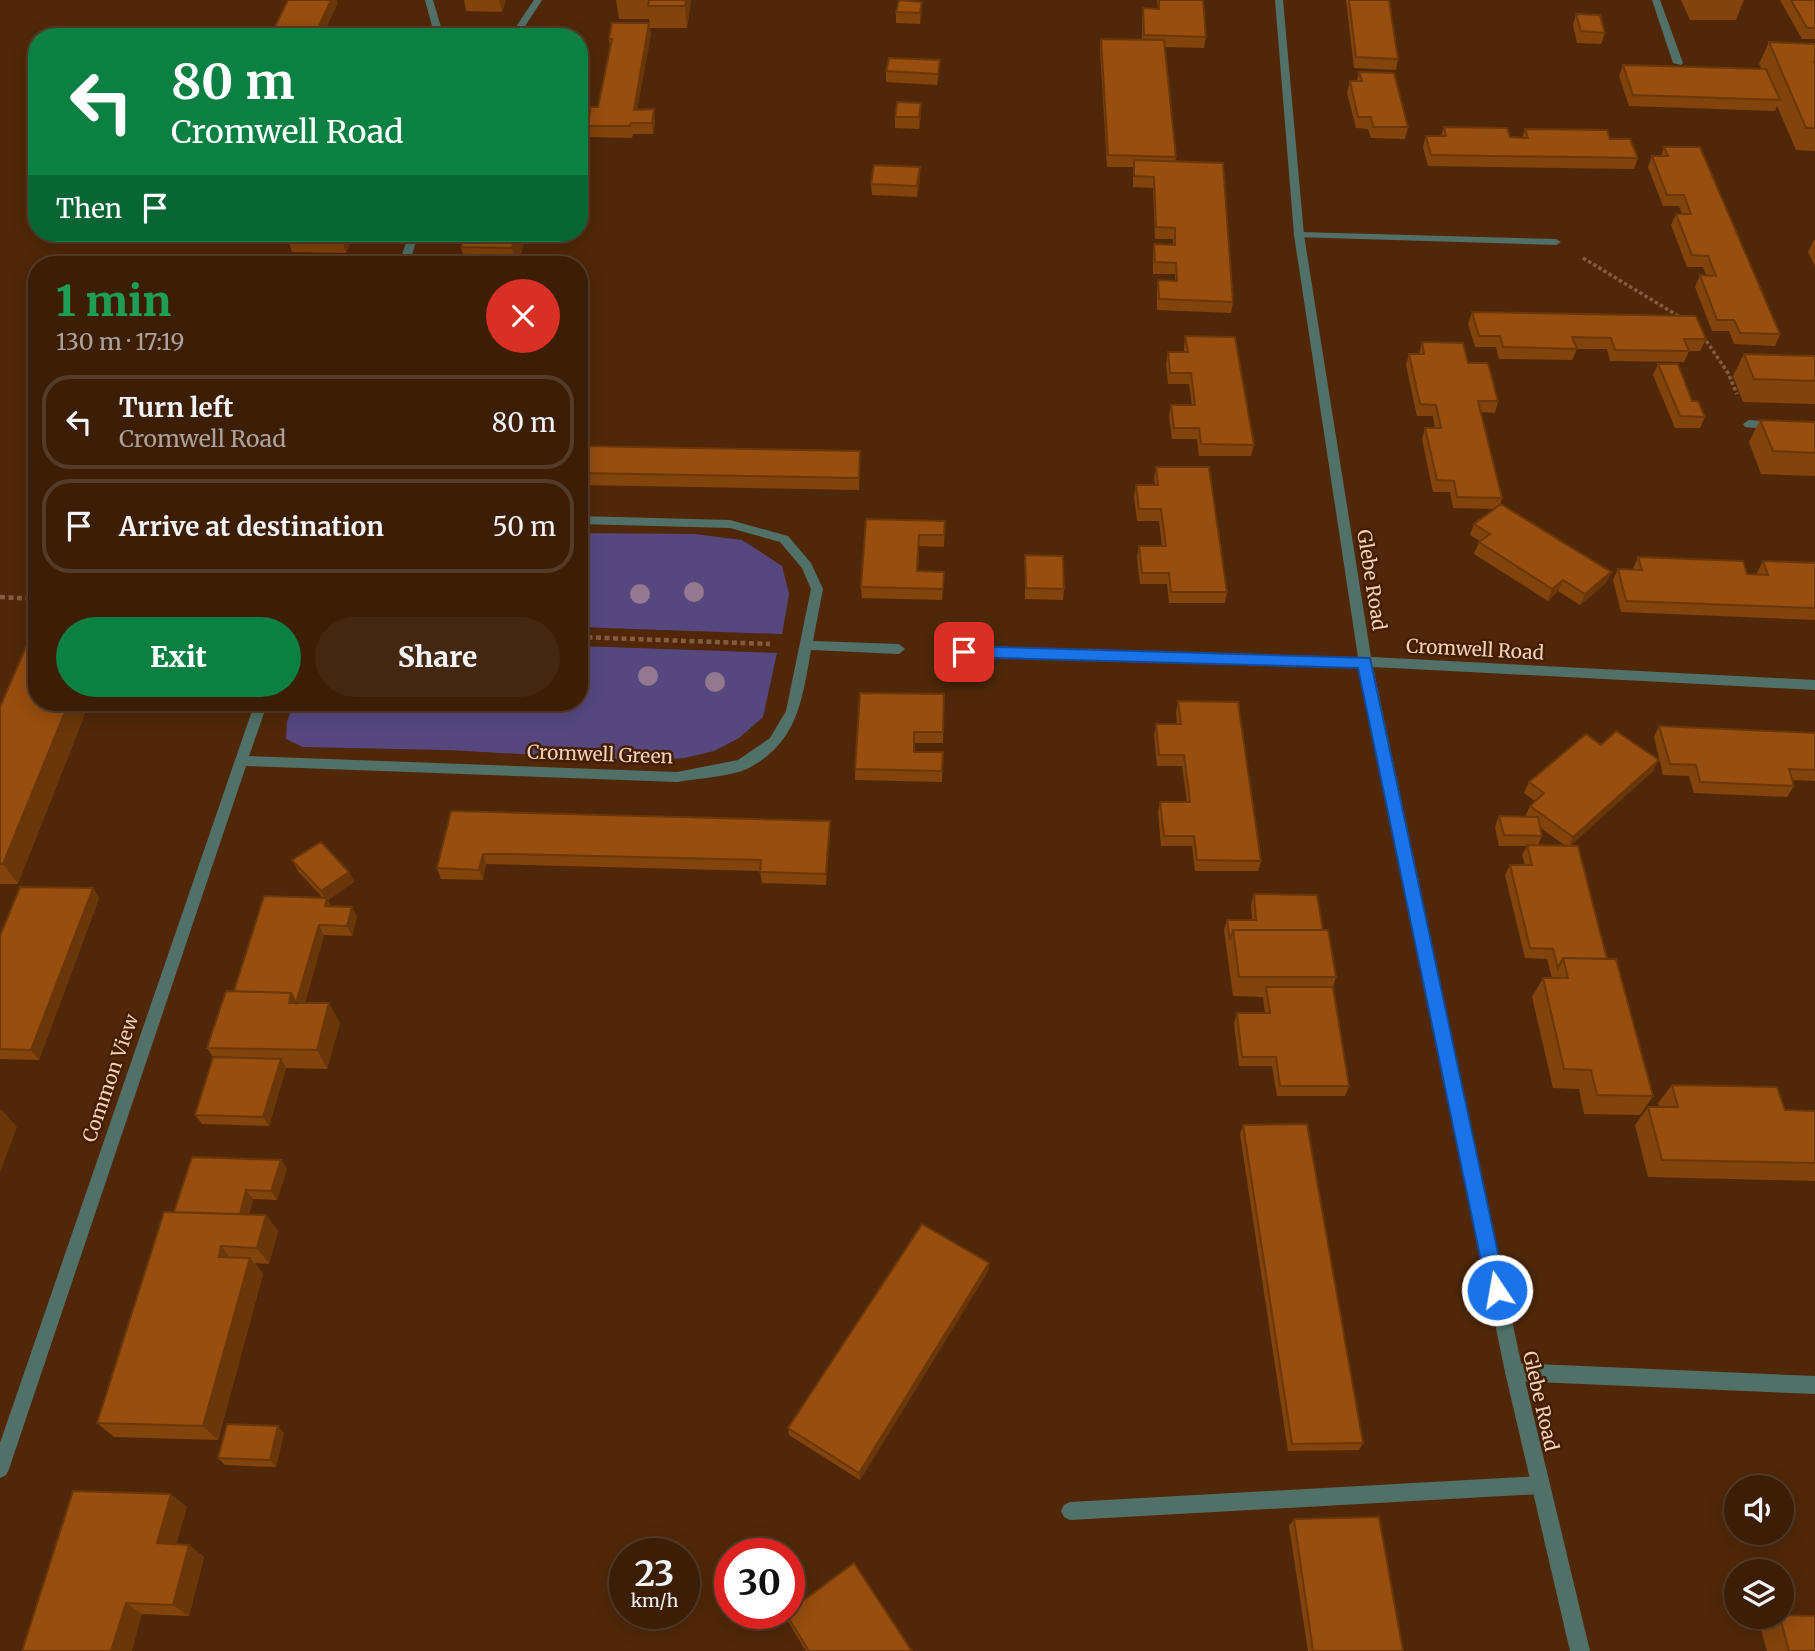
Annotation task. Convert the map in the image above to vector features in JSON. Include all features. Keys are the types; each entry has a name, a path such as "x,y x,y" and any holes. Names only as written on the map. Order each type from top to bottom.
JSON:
{"street":[{"path":"429,0 437,28"},
{"path":"519,28 538,0"},
{"name":"Glebe Road","path":"1279,0 1299,235 1365,662 1514,1372 1580,1651"},
{"path":"1656,0 1678,63"},
{"path":"1299,235 1556,243"},
{"path":"1749,424 1789,426"},
{"name":"Cromwell Green","path":"241,761 677,777 742,765 775,742 793,711 817,589 807,566 784,539 730,524 588,520"},
{"path":"806,645 899,649"},
{"name":"Cromwell Road","path":"964,652 1365,662 1815,685"},
{"name":"Common View","path":"0,1469 258,711"},
{"path":"1514,1372 1815,1385"},
{"path":"1070,1511 1541,1485"}],"path":[{"path":"1556,243 1683,319"},
{"path":"1694,326 1712,345 1728,373 1749,424"},
{"path":"0,597 28,599"},
{"path":"588,637 761,643"}],"shaded area":[{"path":"588,533 694,534 742,540 782,566 789,594 782,634 588,627"},
{"path":"588,646 777,653 763,717 739,738 714,751 684,758 645,761 448,750 303,747 286,739 291,711 588,711"}],"building":[{"path":"288,0 331,0 318,28 274,28"},
{"path":"649,0 686,0 685,6 648,6"},
{"path":"899,0 922,2 920,13 896,12"},
{"path":"1159,0 1203,0 1206,37 1144,35 1143,8 1159,9"},
{"path":"1349,0 1389,0 1398,59 1356,57"},
{"path":"1791,0 1815,0 1815,28 1807,28"},
{"path":"1576,14 1600,15 1605,33 1581,31"},
{"path":"612,23 649,23 634,110 654,109 652,123 588,126 591,107 598,107 612,39 609,39"},
{"path":"1101,39 1164,40 1176,157 1108,155"},
{"path":"1769,42 1815,44 1815,128 1806,128"},
{"path":"889,58 940,60 938,74 886,71"},
{"path":"1623,65 1766,69 1780,100 1633,95"},
{"path":"1359,72 1394,73 1408,127 1373,127 1371,117 1358,117 1350,81 1362,81"},
{"path":"897,102 921,103 919,117 895,117"},
{"path":"1444,127 1507,128 1510,137 1528,138 1525,129 1607,130 1610,139 1630,139 1638,158 1431,155 1426,136 1446,136"},
{"path":"1664,147 1700,147 1780,334 1740,333 1734,320 1717,320 1700,275 1716,276 1708,256 1692,255 1676,214 1691,214 1684,195 1667,195 1652,156 1668,156"},
{"path":"1134,160 1223,163 1233,302 1159,299 1158,280 1177,281 1176,263 1155,262 1154,244 1175,245 1175,228 1156,227 1154,177 1134,176"},
{"path":"874,165 920,167 917,186 871,184"},
{"path":"462,242 514,242 512,248 461,247"},
{"path":"1472,312 1696,316 1706,339 1684,339 1689,351 1615,350 1611,338 1572,337 1577,349 1503,347 1500,336 1479,336"},
{"path":"1185,336 1235,337 1254,445 1201,444 1199,428 1174,428 1171,405 1195,405 1191,373 1170,373 1168,352 1188,352"},
{"path":"1422,342 1463,343 1468,363 1488,363 1498,401 1478,401 1502,498 1457,497 1454,481 1437,480 1425,428 1441,428 1436,405 1420,404 1409,354 1424,354"},
{"path":"1744,354 1815,356 1815,381 1754,379"},
{"path":"1658,364 1678,364 1692,401 1698,401 1705,417 1680,416"},
{"path":"1760,420 1815,422 1815,453 1773,451"},
{"path":"588,446 860,451 859,478 588,473"},
{"path":"1156,467 1209,467 1227,592 1171,592 1169,573 1142,573 1139,546 1166,546 1161,509 1139,509 1136,485 1158,485"},
{"path":"1501,504 1611,572 1585,594 1563,580 1552,589 1479,542 1490,534 1474,524"},
{"path":"866,519 945,521 944,535 919,535 917,571 944,572 943,589 861,587"},
{"path":"1025,555 1063,556 1064,589 1026,588"},
{"path":"1638,557 1743,561 1747,574 1768,575 1763,561 1815,563 1815,608 1626,601 1618,569 1642,570"},
{"path":"28,642 28,711 65,711 3,864 0,864 0,707"},
{"path":"860,693 944,694 943,732 914,732 914,752 943,752 942,771 855,769"},
{"path":"1178,701 1238,702 1261,861 1197,860 1194,836 1164,836 1160,802 1190,802 1184,755 1159,755 1156,724 1181,724"},
{"path":"1659,726 1815,733 1815,770 1789,769 1794,786 1700,782 1696,765 1670,764"},
{"path":"1616,731 1659,760 1573,837 1530,806 1544,793 1529,782 1586,734 1601,745"},
{"path":"451,811 830,821 826,874 760,872 761,860 511,854 483,854 479,870 437,868"},
{"path":"1499,816 1538,817 1542,836 1504,835"},
{"path":"321,842 349,872 321,891 292,860"},
{"path":"1527,845 1578,846 1607,959 1563,958 1558,968 1553,949 1530,948 1510,865 1532,865"},
{"path":"20,887 93,888 31,1050 0,1049 0,936"},
{"path":"1254,894 1317,895 1323,930 1233,930 1230,940 1227,920 1256,920"},
{"path":"264,896 327,898 325,906 352,907 347,926 319,925 296,1003 291,993 234,991"},
{"path":"1233,930 1328,930 1336,977 1239,977"},
{"path":"1563,958 1616,959 1653,1096 1597,1095 1591,1070 1564,1069 1543,978 1568,978"},
{"path":"1266,987 1333,987 1349,1086 1280,1086 1276,1057 1242,1057 1237,1013 1270,1013"},
{"path":"226,991 291,993 289,1003 329,1003 317,1050 207,1048"},
{"path":"213,1057 281,1059 263,1117 195,1115"},
{"path":"1672,1085 1777,1087 1785,1110 1815,1111 1815,1163 1662,1160 1648,1107 1678,1107"},
{"path":"1307,1124 1363,1443 1292,1444 1243,1125"},
{"path":"192,1157 281,1160 271,1191 246,1190 240,1214 174,1212"},
{"path":"164,1212 266,1215 257,1248 221,1246 219,1257 250,1258 203,1426 97,1423"},
{"path":"922,1224 989,1263 859,1473 788,1428"},
{"path":"227,1424 278,1426 270,1460 218,1458"},
{"path":"73,1491 171,1494 157,1543 189,1545 173,1605 126,1603 111,1651 22,1651"},
{"path":"1379,1517 1403,1651 1313,1651 1294,1519"},
{"path":"854,1563 912,1651 809,1651 795,1629 805,1629 805,1599"},
{"path":"1794,1615 1815,1616 1815,1651 1789,1651 1783,1629 1794,1629"}],"route":[{"path":"964,652 1365,662 1497,1290"}]}
